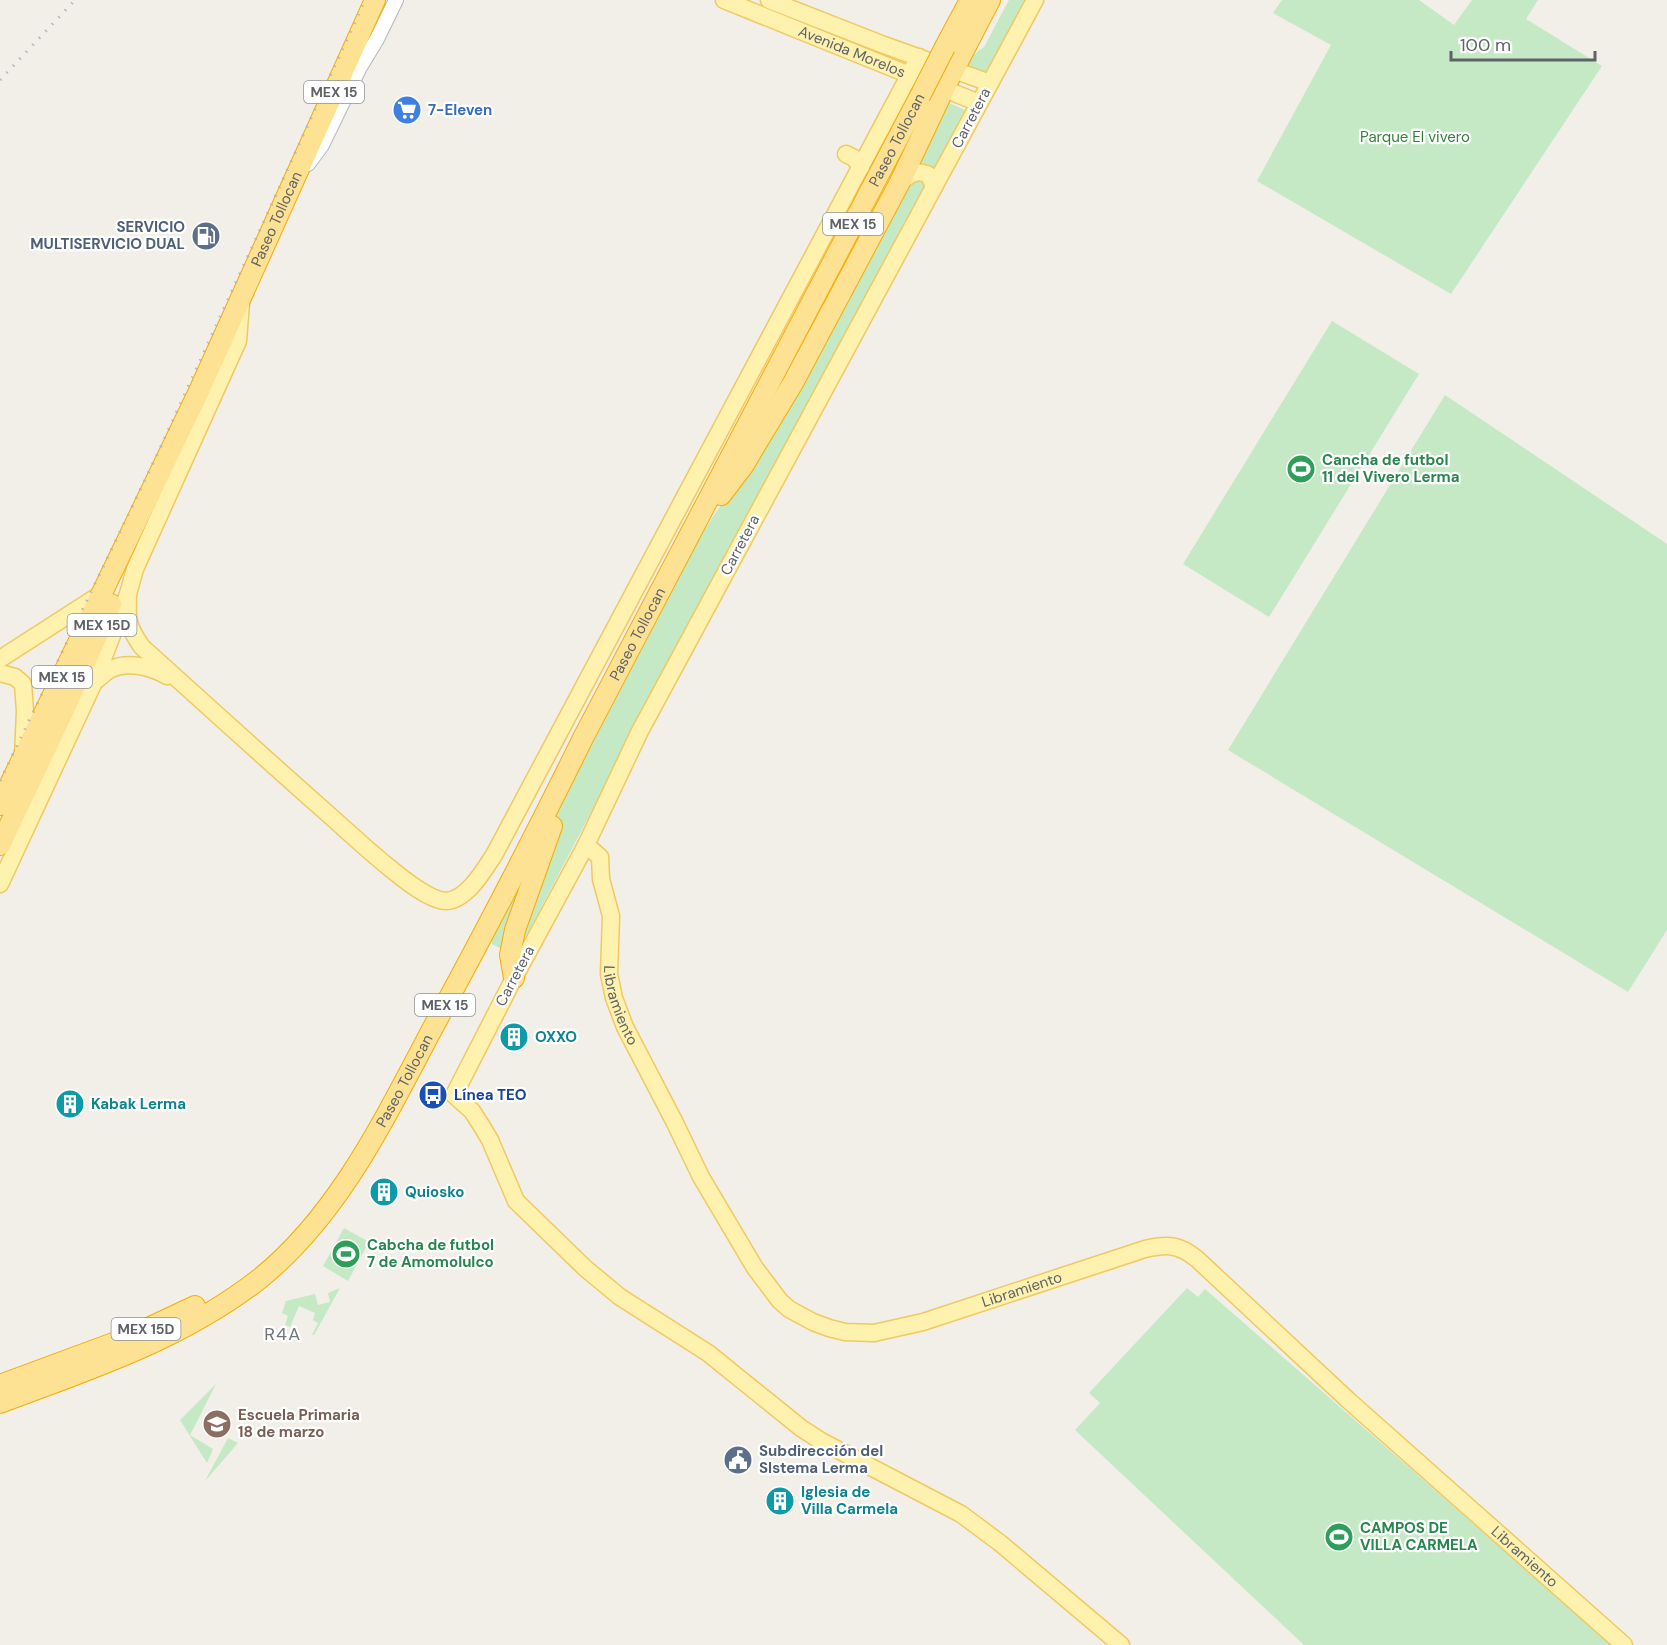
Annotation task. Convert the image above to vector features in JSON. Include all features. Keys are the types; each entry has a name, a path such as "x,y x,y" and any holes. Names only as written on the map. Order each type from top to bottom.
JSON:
{"highway":[{"name":"Paseo Tollocan","path":"177,437 375,0"},
{"name":"Paseo Tollocan","path":"284,1257 316,1222 353,1172 404,1081 522,860 583,738 970,0"},
{"path":"690,535 743,466 793,383 900,182 990,0"},
{"name":"MEX 15","path":"0,805 177,437"},
{"name":"MEX 15D","path":"0,845 63,712 163,488 177,437"},
{"path":"514,978 510,955 515,930 583,738"},
{"name":"MEX 15","path":"0,1403 155,1343 225,1303 258,1280 284,1257"},
{"name":"MEX 15D","path":"0,1385 92,1352 173,1318 250,1272 284,1257"}],"main road":[{"name":"Avenida Morelos","path":"724,0 979,104"},
{"name":"Avenida Morelos","path":"769,0 897,50 990,83"},
{"name":"Carretera","path":"1035,0 639,731 586,845 454,1095 472,1111 490,1140 516,1202 603,1284 708,1353 801,1428 821,1441 961,1514 1000,1543 1121,1645"},
{"path":"891,68 897,50"},
{"path":"128,594 131,631 142,647 182,684 392,870 439,900 455,899 464,893 479,878 494,855 920,57"},
{"path":"846,154 854,158 861,167"},
{"path":"900,182 914,172 921,172 929,175 934,187"},
{"path":"0,884 94,682 128,594 135,569 238,341 242,294"},
{"path":"0,659 101,594"},
{"path":"94,682 111,669 130,665 146,667 182,684"},
{"path":"0,673 15,677 23,684 25,711 22,759"},
{"name":"Libramiento","path":"586,845 600,857 601,879 611,916 609,974 614,998 625,1028 701,1177 749,1259 780,1301 789,1309 829,1328 844,1332 874,1333 923,1322 1145,1248 1161,1245 1186,1250 1397,1445 1624,1645"}],"street":[{"path":"293,183 322,145 396,0"}],"green space":[{"path":"1009,0 1036,0 989,85 954,70 984,47"},
{"name":"Parque El vivero","path":"1282,0 1419,0 1454,25 1472,0 1538,0 1526,19 1602,66 1451,294 1257,181 1331,45 1273,13"},
{"path":"947,102 965,110 753,503 521,946 504,950 492,944 490,934 572,765 703,532 723,502"},
{"name":"Cancha de futbol 11 del Vivero Lerma","path":"1332,321 1419,374 1269,617 1183,564"},
{"path":"1445,395 1667,544 1667,930 1628,992 1228,750"},
{"name":"Cabcha de futbol 7 de Amomolulco","path":"344,1228 369,1242 348,1281 323,1266"},
{"path":"340,1288 314,1335 312,1335 318,1323 313,1320 315,1313 299,1306 290,1327 285,1325 288,1316 282,1313 286,1301 315,1294 318,1305 330,1302 328,1293"},
{"name":"CAMPOS DE VILLA CARMELA","path":"1187,1288 1198,1297 1205,1289 1612,1645 1304,1645 1075,1430 1100,1403 1089,1393"},
{"path":"216,1384 190,1435 213,1449 207,1463 180,1420"},
{"path":"228,1438 238,1443 205,1481"}],"railway":[{"path":"0,80 75,0"},
{"path":"0,781 156,457 365,0"}],"place":[{"name":"7-Eleven","path":"407,110"},
{"name":"SERVICIO MULTISERVICIO DUAL","path":"206,236"},
{"name":"Cancha de futbol 11 del Vivero Lerma","path":"1301,469"},
{"name":"OXXO","path":"514,1037"},
{"name":"Línea TEO","path":"433,1095"},
{"name":"Kabak Lerma","path":"70,1104"},
{"name":"Quiosko","path":"384,1192"},
{"name":"Cabcha de futbol 7 de Amomolulco","path":"346,1254"},
{"name":"Escuela Primaria 18 de marzo","path":"217,1424"},
{"name":"Subdirección del SIstema Lerma","path":"738,1460"},
{"name":"Iglesia de Villa Carmela","path":"780,1501"},
{"name":"CAMPOS DE VILLA CARMELA","path":"1339,1537"}],"district":[{"name":"R4A","path":"283,1334"}]}
